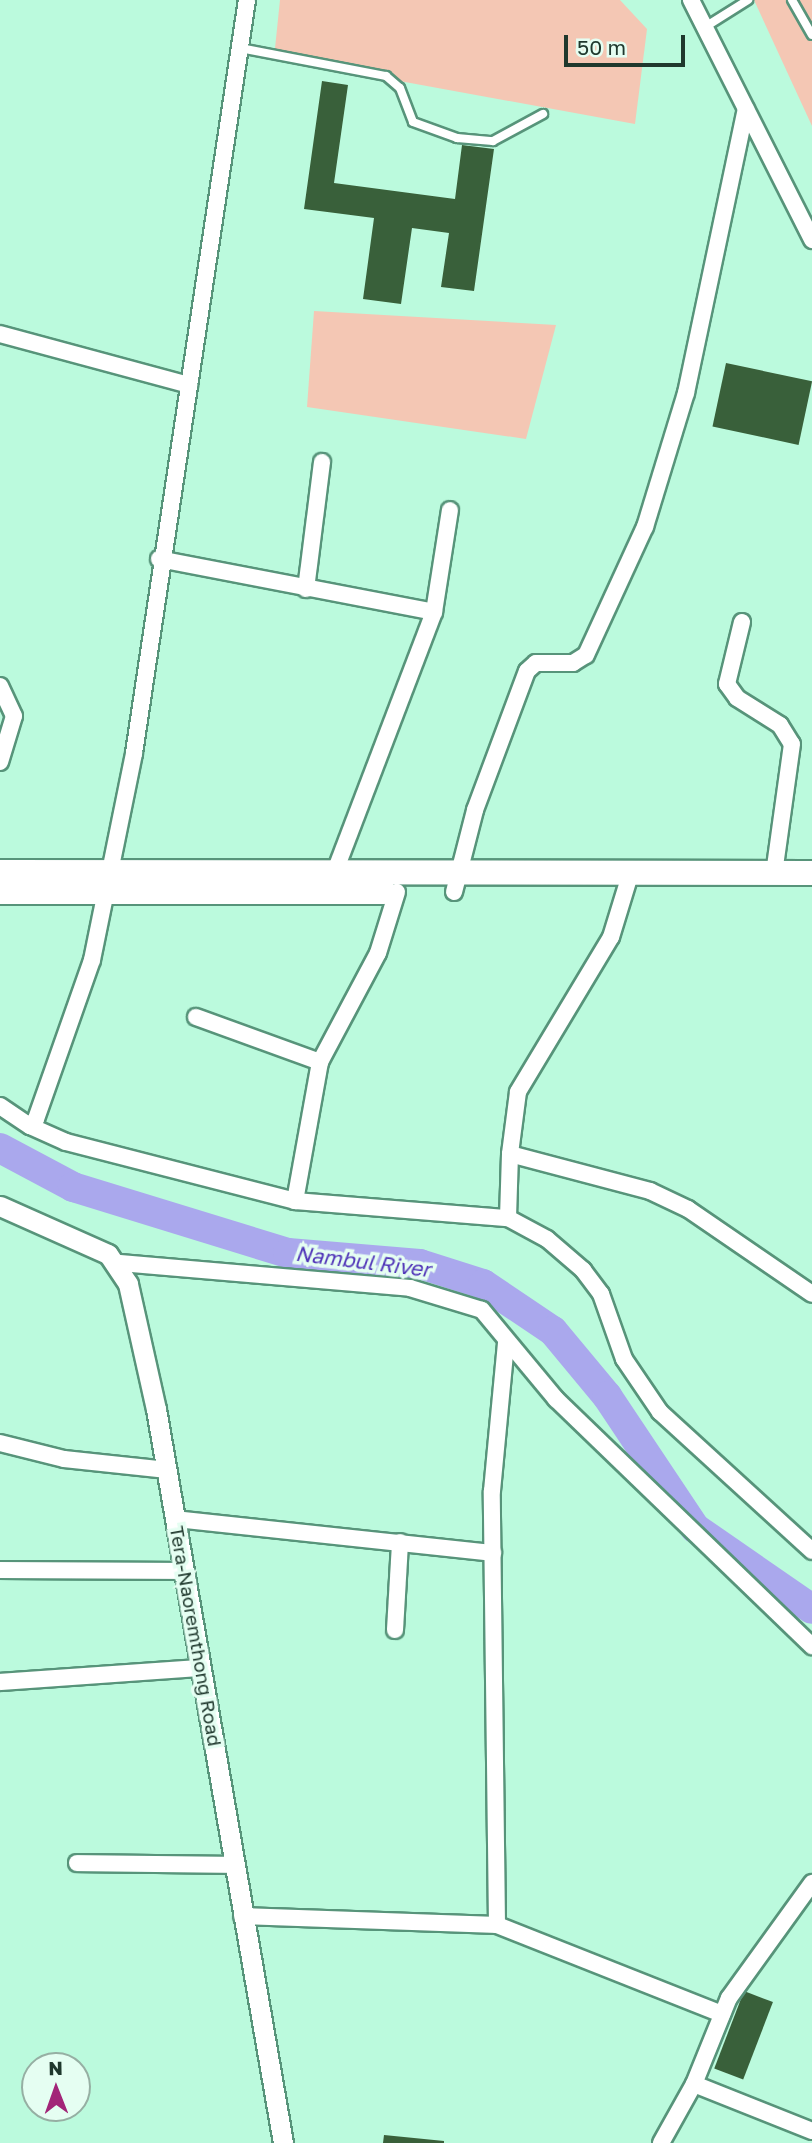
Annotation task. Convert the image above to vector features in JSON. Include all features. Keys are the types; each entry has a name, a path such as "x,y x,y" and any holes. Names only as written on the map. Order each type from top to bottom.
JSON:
{"main road":[{"path":"0,872 106,883 397,892 456,884"},
{"path":"628,883 812,873"},
{"path":"0,892 106,883 334,874 456,884 628,883 812,890"}],"street":[{"path":"30,1126 79,1013 134,753 159,559 189,385 247,0"},
{"path":"691,0 812,240"},
{"path":"456,884 475,810 527,671 536,663 573,663 586,655 645,527 686,393 746,109"},
{"path":"0,334 189,385"},
{"path":"306,589 321,462"},
{"path":"334,874 434,611 450,510"},
{"path":"159,559 306,589 434,611"},
{"path":"742,622 727,684 737,698 780,725 792,744 774,874"},
{"path":"0,686 14,716 0,762"},
{"path":"508,1218 510,1154 519,1092 611,937 628,883"},
{"path":"295,1201 320,1062 378,953 397,892"},
{"path":"196,1017 320,1062"},
{"path":"0,1106 30,1126 66,1143 295,1201 508,1218 547,1239 583,1270 601,1294 624,1359 660,1412 812,1551"},
{"path":"510,1154 650,1191 688,1209 809,1286"},
{"path":"0,1206 120,1263 453,1297 482,1310 506,1343 691,1537 812,1646"},
{"name":"Tera-Naoremthong Road","path":"120,1263 167,1470 283,2143"},
{"path":"497,1925 493,1553 496,1421 506,1343"},
{"path":"0,1443 64,1459 167,1470"},
{"path":"175,1519 493,1553"},
{"path":"395,1630 400,1542"},
{"path":"0,1570 183,1571"},
{"path":"0,1682 202,1668"},
{"path":"77,1863 234,1865"},
{"path":"661,2143 694,2084 722,2014 741,1978 812,1883"},
{"path":"242,1916 497,1925 722,2014"},
{"path":"694,2084 812,2131"}],"lane":[{"path":"705,27 748,0"},
{"path":"792,0 812,35"},
{"path":"240,48 386,76 400,88 413,122 457,138 493,141 543,114"}],"shaded area":[{"path":"280,0 620,0 647,29 635,124 274,58"},
{"path":"754,0 812,0 812,126"},
{"path":"314,311 556,325 526,439 307,407"}],"building":[{"path":"322,81 348,85 334,183 455,199 462,145 494,149 474,291 441,287 449,233 412,228 401,304 363,299 374,218 304,209"},
{"path":"726,363 812,381 799,445 712,427"},
{"path":"744,1991 773,2002 743,2080 714,2068"},
{"path":"384,2135 444,2141 444,2143 383,2143"}],"waterway":[{"name":"Nambul River","path":"0,1148 73,1187 288,1253 420,1264 483,1284 553,1331 607,1396 695,1528 812,1609"}]}
